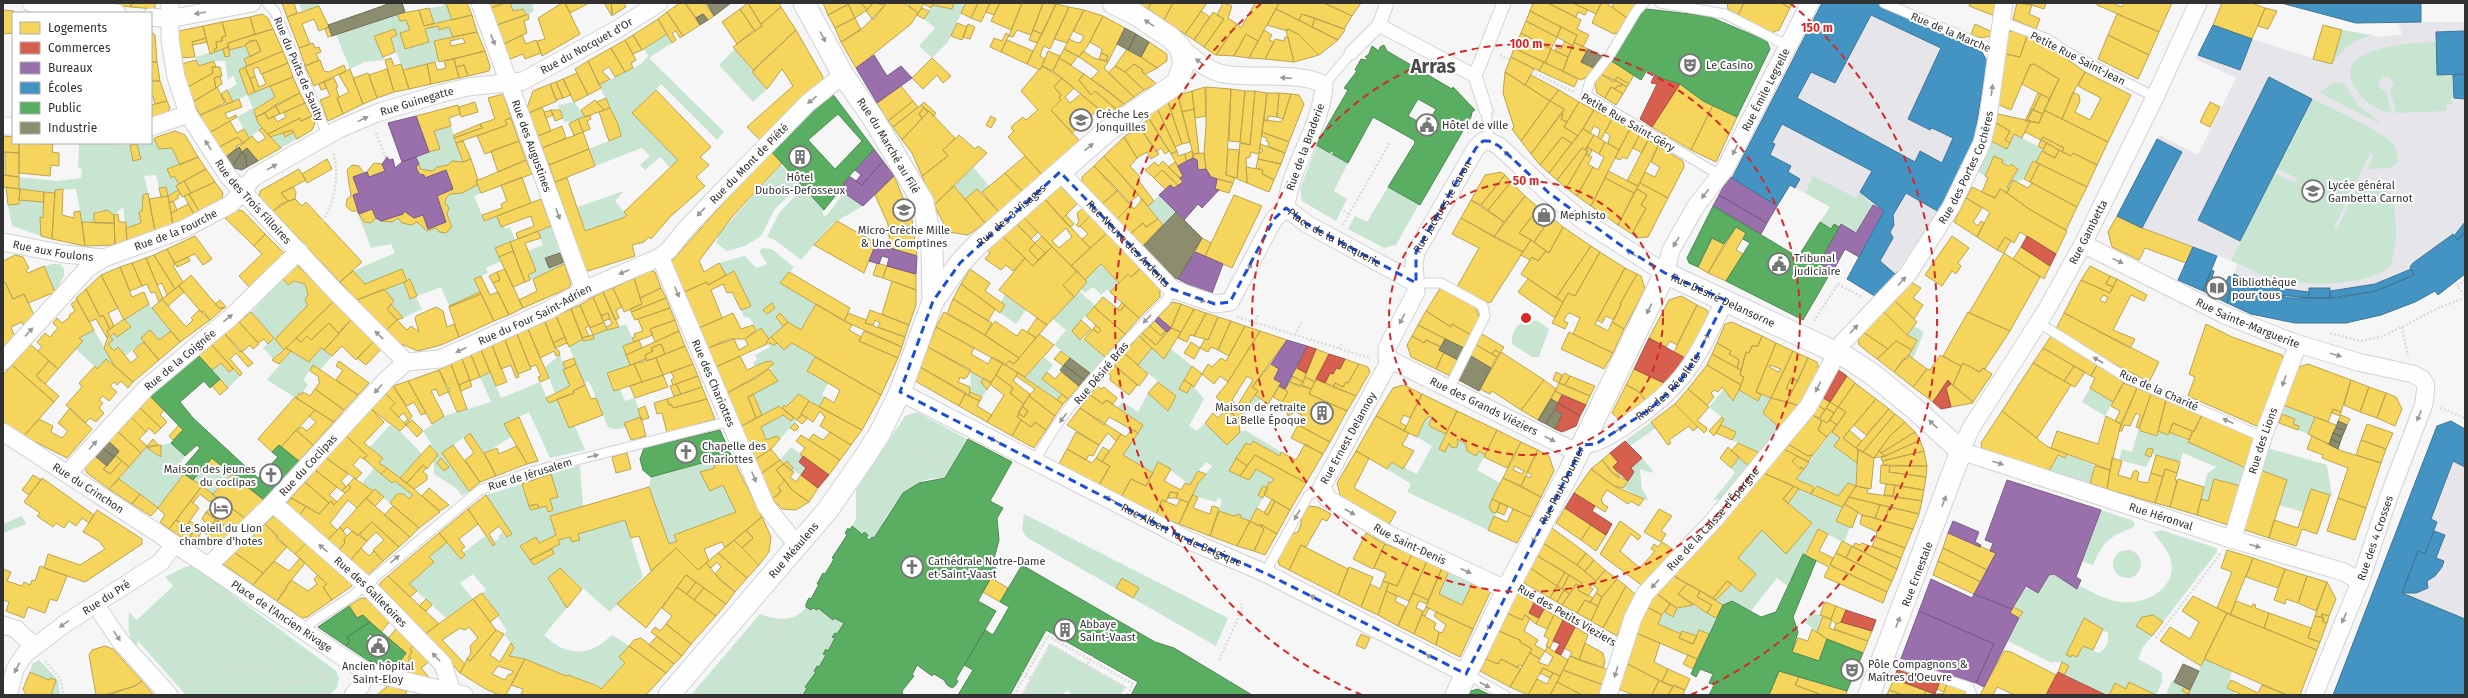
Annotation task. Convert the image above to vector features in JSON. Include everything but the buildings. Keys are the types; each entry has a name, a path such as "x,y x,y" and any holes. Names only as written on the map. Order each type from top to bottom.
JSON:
{"street":[{"path":"31,3 108,12"},
{"path":"152,17 169,11 252,3"},
{"name":"Rue des Augustines","path":"480,3 510,81 584,290"},
{"name":"Rue du Nocquet d'Or","path":"510,81 523,80 616,30 658,3"},
{"name":"Rue du Marché au Filé","path":"804,3 843,75 873,118 919,196 929,226 946,259 933,301"},
{"path":"1113,3 1171,38 1180,47 1208,68 1223,74 1317,81 1324,85"},
{"path":"1351,53 1379,25 1387,3"},
{"path":"1486,110 1476,76 1504,3"},
{"name":"Rue Émile Legrelle","path":"1665,273 1671,250 1696,206 1721,176 1810,3"},
{"name":"Rue des Portes Cochères","path":"1835,352 1875,307 1908,274 1942,222 1966,180 1985,129 2000,21 2004,3"},
{"name":"Rue Gambetta","path":"1961,451 1971,428 2039,323 2083,244 2155,97 2198,3"},
{"name":"Rue des Trois Filloires","path":"169,11 176,77 188,114 228,176 334,291 406,362"},
{"path":"1379,25 1476,76"},
{"name":"Rue des 3 Visages","path":"900,392 933,301 946,259 978,244 1060,172 1130,114 1177,83 1184,63 1180,47"},
{"name":"Rue du Mont de Piété","path":"660,257 808,103 843,75"},
{"name":"Rue Guinegatte","path":"242,192 254,177 328,136 369,116 399,105 468,87 510,81"},
{"name":"Rue de la Braderie","path":"1286,208 1288,192 1318,116 1324,85"},
{"path":"152,127 188,114"},
{"name":"Rue Jacques le Caron","path":"1416,283 1414,264 1416,252 1476,148 1484,140 1489,141"},
{"name":"Rue Désiré Delansorne","path":"1489,141 1500,146 1549,193 1582,220 1665,273 1807,338 1835,352 1872,374 1934,424 1961,451"},
{"name":"Rue Neuve des Ardents","path":"1060,172 1172,289 1215,304 1230,302"},
{"name":"Rue de la Fourche","path":"104,258 184,229 231,204 242,192"},
{"name":"Place de la Vacquerie","path":"1230,302 1274,220 1286,208 1299,219 1416,283"},
{"name":"Rue aux Foulons","path":"3,242 64,254 104,258"},
{"name":"Rue Sainte-Marguerite","path":"2083,244 2225,314 2298,344 2358,362 2417,377"},
{"name":"Rue de la Coignée","path":"67,474 146,388 231,317 299,252"},
{"name":"Rue du Four Saint-Adrien","path":"406,362 440,359 549,310 584,290 660,257"},
{"name":"Rue des Chariottes","path":"660,257 766,506 797,545"},
{"path":"3,361 88,268 104,258"},
{"name":"Rue Paul Doumer","path":"1456,695 1509,586 1580,449 1665,273"},
{"path":"1388,358 1387,348 1416,292 1416,283"},
{"name":"Rue des Récollets","path":"1580,449 1596,444 1610,435 1650,408 1673,389 1695,360 1725,300"},
{"name":"Rue des Lions","path":"2230,539 2264,437 2298,344"},
{"name":"Rue de la Caisse d'Épargne","path":"1608,695 1633,618 1645,594 1715,519 1808,407 1835,352"},
{"name":"Rue des Grands Viéziers","path":"1388,358 1580,449"},
{"name":"Rue Ernest Delannoy","path":"1322,487 1388,358"},
{"name":"Rue du Coclipas","path":"208,566 273,503 387,378 406,362"},
{"name":"Rue des 4 Crosses","path":"2314,695 2360,582 2389,496 2424,404 2426,385 2417,377"},
{"name":"Rue Albert 1er de Belgique","path":"900,392 1188,540 1265,573 1466,674"},
{"name":"Rue Méaulens","path":"669,695 826,511 880,433 900,392"},
{"name":"Rue du Crinchon","path":"3,432 174,544"},
{"name":"Rue Héronval","path":"1961,451 2230,539 2344,572 2360,582"},
{"name":"Rue Ernestale","path":"1869,695 1884,659 1961,451"},
{"name":"Rue Saint-Denis","path":"1322,487 1328,499 1390,535 1509,586"},
{"name":"Rue des Galletoires","path":"273,503 365,584 443,664 458,694"},
{"name":"Rue du Pré","path":"8,695 15,669 34,646 161,562 174,544"},
{"name":"Place de l'Ancien Rivage","path":"174,544 303,631 368,672 458,694"},
{"path":"96,604 121,642 169,695"},
{"path":"3,625 16,629 34,646"},
{"path":"353,695 360,687 368,672"}],"lane":[{"name":"Rue du Puits de Saulty","path":"267,3 275,12 328,136"},
{"path":"1586,95 1590,81 1610,55 1637,10 1644,3"},
{"path":"1660,3 1725,14 1788,46"},
{"name":"Rue de la Marche","path":"1884,3 1997,51"},
{"name":"Petite Rue Saint-Jean","path":"2000,21 2048,39 2069,53 2155,97"},
{"path":"1324,85 1351,53"},
{"name":"Petite Rue Saint-Géry","path":"1586,95 1721,176"},
{"path":"1486,110 1489,141"},
{"path":"1416,283 1441,283 1483,306 1485,316 1449,388"},
{"name":"Rue Désiré Bras","path":"1035,461 1061,420 1097,375 1166,301 1172,289"},
{"name":"Rue de la Charité","path":"2039,323 2127,378 2264,437"},
{"name":"Rue de Jérusalem","path":"303,631 312,622 351,597 480,490 530,472 730,421"},
{"name":"Rue Ernest Delannoy","path":"1265,573 1308,496 1322,487"},
{"path":"1884,659 1970,687 1972,695"},
{"path":"1466,674 1505,695"}],"path":[{"name":"Petite Rue Saint-Géry","path":"1532,72 1586,95"},
{"path":"376,132 386,158"},
{"path":"323,221 332,201 338,168 328,136"},
{"path":"1336,238 1390,142"},
{"path":"1332,152 1327,162 1339,169 1322,199 1350,214"},
{"path":"2324,333 2361,341 2384,336 2465,296 2457,286 2465,280"},
{"path":"1807,338 1812,324 1838,284 1875,307"},
{"path":"1230,302 1234,316 1254,324 1295,335 1358,356 1377,360 1388,358"},
{"path":"1254,324 1259,314"},
{"path":"1295,335 1301,322"},
{"path":"2402,327 2417,377"},
{"path":"1339,349 1342,344"},
{"path":"2424,404 2442,408 2465,418"},
{"path":"911,414 920,452"},
{"path":"937,478 953,444"},
{"path":"920,452 944,462"},
{"path":"856,504 885,489 920,452"},
{"path":"2156,638 2221,555 2230,539"},
{"path":"161,562 176,577 181,587 194,603 212,636 222,646 227,667 236,674"},
{"path":"202,585 329,680 317,695"},
{"name":"Rue des Petits Vieziers","path":"1509,586 1623,648"},
{"path":"121,642 141,629 181,587"},
{"path":"1219,660 1242,610 1241,604"},
{"path":"758,695 775,665 778,652 779,618"},
{"path":"141,629 200,695"},
{"path":"712,695 720,675 736,654 755,640 778,632"},
{"path":"1014,695 1048,636 1133,684 1127,695"},
{"path":"1022,695 1050,644 1125,687 1120,695"},
{"path":"34,646 60,678 64,695"},
{"path":"1070,695 1092,656"},
{"path":"275,683 324,677 347,660"},
{"path":"231,695 231,685 236,674 245,668 260,667 267,671 275,683 275,695"},
{"path":"1022,673 1061,695"}],"highlighted area":[{"path":"1483,141 1489,141 1499,146 1549,193 1626,249 1665,273 1725,300 1695,360 1677,385 1650,409 1596,444 1583,445 1466,674 1265,573 1188,540 900,392 933,301 960,263 1060,172 1172,289 1189,296 1215,304 1230,302 1274,219 1286,208 1307,224 1416,283 1416,252 1476,148"}],"shaded area":[{"path":"1822,3 1876,3 1987,61 1976,127 1980,129 1939,212 1898,270 1902,275 1878,298 1847,279 1884,211 1873,205 1868,198 1860,193 1845,215 1790,185 1777,206 1732,178"},
{"name":"Lycée général Gambetta Carnot","path":"2398,22 2465,22 2465,274 2400,308 2381,315 2346,323 2285,322 2251,314 2227,303 2237,263 2142,228 2182,152 2157,139 2159,135 2198,155 2236,78 2196,59 2198,55 2240,70 2252,39 2332,64 2342,30 2381,37 2402,34"},
{"path":"2451,421 2465,429 2465,695 2333,695 2437,426"}],"green space":[{"path":"299,3 318,3 319,6 302,11"},
{"path":"443,3 446,3 452,20 434,23 429,8 443,6"},
{"path":"510,3 533,3 533,12 526,15 523,9 513,11"},
{"path":"954,3 965,5 948,42 932,58 919,46 935,28 924,19 932,5 952,9"},
{"path":"397,14 400,21 406,20 410,30 401,33 405,48 429,42 425,29 438,26 439,30 449,27 453,37 434,41 439,61 403,70 391,38 397,35 395,29 374,36 385,60 364,62 350,69 336,34"},
{"path":"2342,30 2372,35 2359,39 2349,45 2332,64"},
{"path":"667,34 672,43 649,58 724,132 717,140 661,84 632,113 678,160 670,168 660,157 645,170 640,165 650,156 642,148 595,166 589,149 621,136 618,124 599,85 641,64 648,56 644,49"},
{"path":"2436,42 2437,75 2453,75 2454,98 2451,98 2452,104 2446,104 2447,111 2396,113 2390,91 2394,85 2389,77 2382,77 2377,86 2386,92 2392,113 2373,106 2357,91 2350,76 2353,64 2362,56 2376,50 2392,46"},
{"path":"245,46 250,57 247,66 239,70 248,95 270,86 275,97 254,110 262,128 249,138 237,117 253,108 247,95 233,102 227,90 237,84 233,75 228,80 225,61 214,61 199,66 195,57 223,49 226,57 230,56 229,50"},
{"path":"735,49 767,89 753,102 719,65"},
{"path":"2339,82 2344,84 2358,105 2383,125 2320,93 2332,83"},
{"path":"2312,99 2378,132 2393,144 2396,150 2398,162 2391,168 2367,169 2373,156 2371,152 2334,227 2337,229 2360,181 2385,181 2388,183 2396,225 2393,258 2390,267 2378,274 2363,279 2330,283 2282,280 2268,277 2231,261 2274,173 2295,183 2298,179 2277,168"},
{"path":"574,102 585,116 569,124 568,121 565,123 558,105"},
{"path":"416,116 430,152 439,149 434,131 451,126 463,162 471,159 478,180 476,181 481,193 474,196 482,215 497,216 506,229 510,227 515,240 495,248 501,261 486,268 488,273 474,279 480,292 449,306 441,287 417,296 402,269 365,284 353,271 395,253 391,244 371,248 357,211 351,211 346,206 347,199 351,196 347,170 352,165 359,166 364,173 374,163 382,164 387,157 389,160 393,159 396,168 402,162 388,123"},
{"path":"282,132 285,137 294,132 297,139 281,148 270,137"},
{"path":"2014,134 2043,149 2036,162 2033,161 2024,179 2016,182 2013,180 2009,188 2007,187 2017,169 2016,166 2002,163 2003,160 1994,156 1985,176 1978,172 1991,141 2007,148"},
{"path":"154,138 159,149 172,148 180,165 167,169 171,178 174,176 179,184 176,186 178,190 168,196 166,187 159,188 156,175 144,176 148,192 144,195 142,211 139,212 141,223 126,228 123,207 114,215 101,210 94,213 94,223 82,222 76,189 56,190 55,193 19,189 19,177 57,181 81,178 82,169 78,168 79,144 130,145 134,161 141,159 137,144 152,144 152,139"},
{"path":"1317,145 1348,163 1334,191 1347,199 1336,221 1302,201 1300,189"},
{"path":"781,165 800,184 775,209 761,236 745,246 727,251 715,242 718,239 717,236"},
{"path":"973,167 989,186 981,193 977,189 965,199 954,186"},
{"path":"1813,176 1856,198 1860,192 1873,205 1856,233 1841,224 1839,227 1834,224 1831,229 1820,222 1830,207 1805,193"},
{"path":"1388,187 1419,204 1396,245 1384,248 1348,229 1355,216 1367,222"},
{"path":"803,188 824,210 822,213 825,217 844,193 863,206 832,224 801,260 775,240 767,237 779,213"},
{"path":"624,191 615,201 627,215 623,218 585,231 577,207"},
{"path":"1159,195 1176,212 1163,225 1148,206"},
{"path":"19,200 43,202 43,218 40,218 40,223 42,223 41,236 12,226 8,205"},
{"path":"551,226 560,253 546,258 564,262 564,264 530,280 528,275 536,271 528,251 543,245 538,231"},
{"path":"763,248 772,249 794,267 781,283 816,304 801,330 788,322 780,313 776,317 783,326 769,339 761,329 756,330 750,318 744,317 741,310 750,306 734,271 726,275 719,263 745,256 756,268 767,264 759,251"},
{"path":"60,264 64,269 64,276 55,292 44,266"},
{"path":"1101,265 1119,283 1110,292 1107,289 1101,295 1093,287 1085,293 1081,289 1087,283 1085,280"},
{"path":"283,279 305,284 308,294 305,301 308,305 275,339 283,349 273,359 263,348 274,338 251,312"},
{"path":"404,282 410,299 416,297 422,309 403,318 391,304 394,301 384,289"},
{"path":"1079,291 1095,305 1072,331 1080,340 1084,339 1105,357 1090,373 1054,345 1066,330 1053,319"},
{"path":"1005,294 1026,310 1016,324 1000,313 1005,306 1001,302"},
{"path":"149,304 171,331 159,340 150,330 141,338 143,342 125,356 118,347 114,351 108,344 113,340 110,337 114,333 117,337 131,327 124,319"},
{"path":"1528,320 1538,321 1549,329 1539,357 1532,357 1512,344 1513,335 1518,325"},
{"path":"626,324 634,342 626,355 630,365 607,374 614,391 620,389 625,401 635,398 641,417 621,429 613,429 608,427 589,381 584,383 569,347 583,339 584,341 594,339 593,335"},
{"path":"1914,326 1924,332 1913,359 1908,355 1917,341 1907,335"},
{"path":"94,330 114,365 106,359 97,369 76,349 82,341 79,338"},
{"path":"777,343 792,343 815,357 807,371 828,383 822,395 825,397 819,407 799,394 786,407 779,406 762,415 753,394 774,364 771,361 755,366 753,363 757,360 755,355 770,347 767,344 774,345"},
{"path":"321,348 332,356 320,370 313,366 303,380 308,384 301,395 299,393 296,398 267,380 291,351 309,362"},
{"path":"1152,348 1164,359 1171,349 1192,366 1179,389 1187,393 1192,385 1204,399 1189,426 1197,431 1205,423 1227,445 1240,432 1245,430 1281,452 1280,456 1253,441 1236,458 1229,471 1249,480 1256,469 1274,479 1266,487 1263,486 1258,495 1263,498 1250,521 1241,518 1240,514 1234,516 1219,511 1222,500 1218,498 1216,502 1192,495 1198,483 1212,466 1206,462 1198,471 1190,485 1159,462 1153,473 1123,455 1143,425 1117,407 1123,402 1138,412 1148,393 1168,411 1176,396 1138,365"},
{"path":"560,355 565,369 563,370 570,386 555,393 545,367"},
{"path":"1044,357 1053,365 1042,379 1062,394 1057,400 1025,377"},
{"path":"221,363 229,372 233,369 240,376 228,388 212,370"},
{"path":"971,370 984,378 981,382 987,390 982,397 970,392"},
{"path":"490,372 501,398 540,382 549,403 557,399 569,428 575,426 585,450 550,458 529,412 505,424 512,437 484,453 470,433 442,453 469,491 462,496 457,489 434,474 434,460 438,455 423,431 444,416 491,402 480,377"},
{"path":"2090,388 2113,402 2105,416 2082,402"},
{"path":"1723,390 1731,396 1730,399 1733,401 1739,390 1757,401 1761,395 1771,398 1763,413 1781,429 1760,453 1732,440 1736,432 1721,425 1724,419 1709,407"},
{"path":"1255,395 1261,399 1239,423 1238,419"},
{"path":"2283,405 2315,417 2308,434 2298,430 2299,426 2293,424 2295,419 2283,414 2279,423 2276,423"},
{"path":"917,412 967,439 945,478 931,479 920,482 910,488 901,496 874,538 872,537 870,540 864,532 863,535 852,526 856,519 856,490 905,416"},
{"path":"783,415 790,421 794,418 797,420 780,439 777,436 766,440 761,427"},
{"path":"1430,416 1432,418 1429,424 1446,434 1440,449 1445,452 1449,443 1451,447 1456,448 1458,444 1457,439 1466,444 1467,451 1476,455 1479,451 1485,455 1477,470 1500,483 1489,507 1492,512 1496,513 1488,530 1407,492 1411,484 1387,469 1392,462 1417,474 1432,446 1417,437 1425,420"},
{"path":"1651,422 1656,428 1630,446 1625,441"},
{"path":"390,425 400,431 422,454 400,478 379,463 383,458 370,447"},
{"path":"2139,428 2141,431 2157,436 2158,431 2168,435 2169,432 2246,468 2241,486 2214,479 2208,501 2201,499 2207,474 2216,467 2183,453 2180,462 2152,454 2153,449 2148,448 2146,455 2151,457 2146,467 2119,460 2122,449 2132,452"},
{"path":"1832,432 1840,438 1834,446 1857,463 1856,486 1848,483 1838,496 1796,479"},
{"path":"171,443 185,456 177,468 184,474 158,508 119,479 146,447 161,457 161,445"},
{"path":"791,447 803,456 799,462 806,468 801,475 791,469 793,468 787,461 784,464 780,460"},
{"path":"2271,449 2327,465 2332,496 2311,489 2303,512 2279,505 2287,480 2260,470 2267,450"},
{"path":"2067,454 2095,466 2090,483 2049,471 2058,455 2065,458"},
{"path":"1739,457 1749,466 1721,499 1713,500 1735,473 1731,468"},
{"path":"1642,458 1653,471 1652,473 1640,469 1642,489 1648,499 1647,501 1623,488 1634,472 1631,468"},
{"path":"712,460 715,468 701,472 710,491 723,485 736,512 675,535 677,541 669,544 649,487 651,477"},
{"path":"220,465 231,475 212,495 193,480 203,467 211,474"},
{"path":"580,465 583,507 556,535 539,543 536,538 520,546 535,565 554,555 552,549 560,544 558,540 570,537 572,542 578,534 625,520 643,577 610,612 560,568 548,578 567,608 544,635 561,647 578,652 595,647 612,635 629,646 619,657 625,663 601,689 598,685 568,675 566,676 525,659 509,656 514,648 504,634 507,631 482,593 486,590 473,574 460,583 473,599 446,618 409,584 434,562 429,557 447,542 461,559 465,555 463,553 485,536 493,546 495,544 494,542 499,538 498,536 503,532 507,537 512,534 486,495 522,484 531,510 546,506 548,511 552,510 550,499 558,496 551,474"},
{"path":"374,468 392,483 395,481 413,495 409,499 404,494 397,494 390,503 375,490 373,491 362,483"},
{"path":"1799,489 1842,507 1836,521 1850,527 1844,543 1818,529 1787,586 1777,578 1751,611 1732,602 1723,605 1714,601 1732,584 1741,592 1738,558 1762,530 1786,554 1812,524 1788,503"},
{"path":"2101,510 2131,520 2134,522 2134,527 2108,540 2093,565 2082,561"},
{"path":"1024,514 1228,618 1216,646 1026,537 1022,529"},
{"path":"22,516 26,524 3,533 3,524"},
{"path":"2161,530 2217,548 2217,552 2163,622 2153,615 2142,617 2136,625 2152,636 2143,647 2138,659 2162,672 2162,682 2156,695 2129,682 2126,689 2115,684 2109,695 2106,695 2064,675 2068,665 2054,661 2052,663 2008,641 2023,612 2013,607 2029,585 2047,575 2054,574 2077,589 2080,586 2104,598 2120,602 2140,601 2158,592 2170,577 2172,568 2169,554 2153,532","holes":["2084,619 2108,633 2107,644 2099,653 2083,646 2077,657 2066,655"]},
{"path":"2127,550 2133,551 2137,554 2140,558 2140,570 2137,574 2133,577 2127,578 2121,577 2117,574 2114,570 2113,564 2114,558 2117,554 2121,551"},
{"path":"185,567 202,567 217,577 218,584 336,671 339,678 337,687 330,695 186,695 138,641 136,650 131,641 129,632 129,612 137,620 173,586 165,577"},
{"path":"1449,571 1473,582 1462,605 1439,594"},
{"path":"1693,605 1716,618 1709,634 1699,630 1697,636 1683,631 1681,634 1658,624 1665,612 1673,617 1677,608"},
{"path":"806,607 811,610 813,608 817,610 818,608 833,620 834,618 844,623 837,634 835,633 833,637 835,638 828,651 826,650 823,654 826,655 819,667 816,666 814,670 816,672 805,687 807,688 803,695 691,695 760,614 772,618 785,619 796,616"},
{"path":"1810,612 1823,616 1817,632 1806,623"},
{"path":"1050,644 1125,687 1120,695 1074,695 1068,691 1060,695 1022,695"},
{"path":"2204,659 2232,671 2227,688 2235,692 2233,695 2166,695 2172,680 2184,687 2182,691 2189,694"},
{"path":"39,660 58,680 60,695 51,695 56,680 50,678 49,680 30,672 32,664"}],"place":[{"name":"Le Casino","path":"1690,65"},
{"name":"Crèche Les Jonquilles","path":"1081,120"},
{"name":"Hôtel de ville","path":"1427,125"},
{"name":"Hôtel Dubois-Defosseux","path":"800,157"},
{"name":"Lycée général Gambetta Carnot","path":"2313,191"},
{"name":"Micro-Crèche Mille & Une Comptines","path":"904,210"},
{"name":"Mephisto","path":"1544,215"},
{"name":"Tribunal judiciaire","path":"1779,264"},
{"name":"Bibliothèque pour tous","path":"2217,288"},
{"name":"Maison de retraite La Belle Époque","path":"1322,413"},
{"name":"Chapelle des Chariottes","path":"686,452"},
{"name":"Maison des jeunes du coclipas","path":"271,475"},
{"name":"Le Soleil du Lion chambre d'hotes","path":"221,508"},
{"name":"Cathédrale Notre-Dame et Saint-Vaast","path":"912,567"},
{"name":"Abbaye Saint-Vaast","path":"1065,630"},
{"name":"Ancien hôpital Saint-Eloy","path":"378,646"},
{"name":"Pôle Compagnons & Maîtres d'Oeuvre","path":"1852,670"}],"district":[{"name":"Arras","path":"1433,66"}]}
